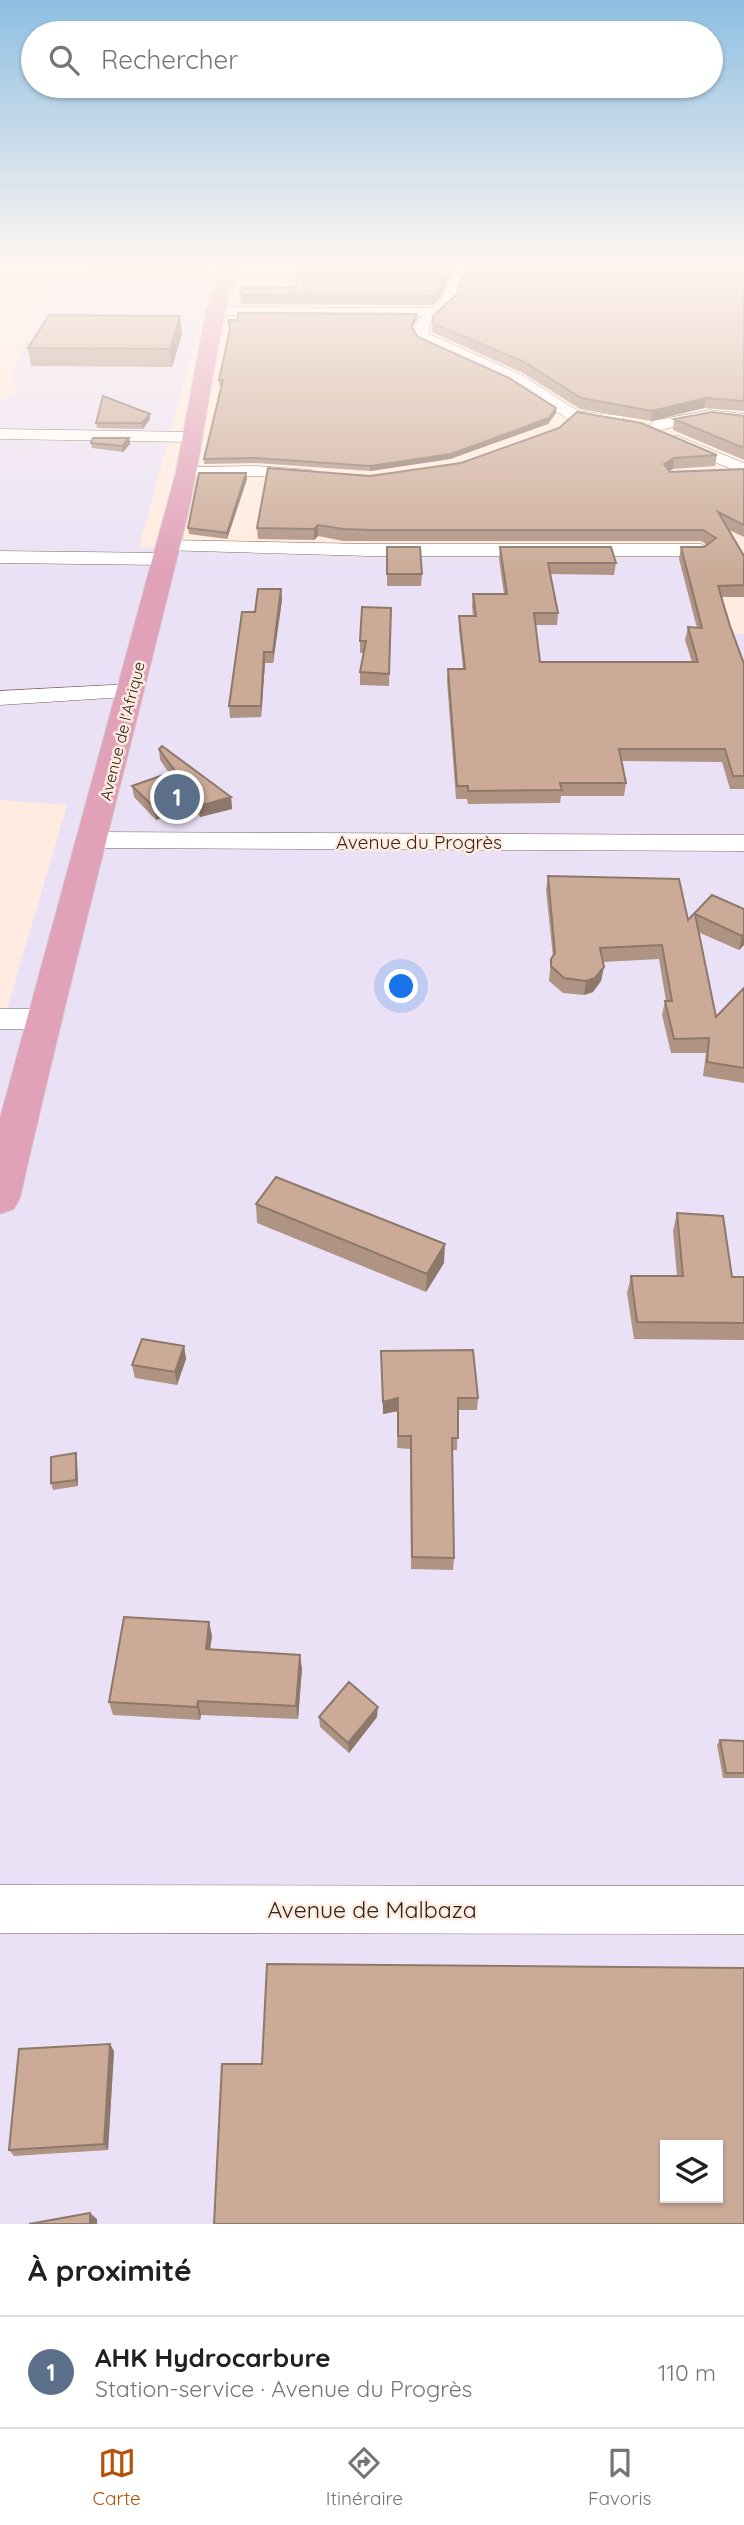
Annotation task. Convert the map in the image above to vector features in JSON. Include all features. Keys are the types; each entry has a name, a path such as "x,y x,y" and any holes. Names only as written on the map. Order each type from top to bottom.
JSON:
{"main road":[{"name":"Avenue de l'Afrique","path":"0,1198 43,1020 93,840 187,472 206,366"}],"street":[{"path":"489,366 516,378 574,415 628,422 744,470"},
{"path":"556,427 562,420 574,415"},
{"path":"654,431 659,425 701,416 744,419"},
{"path":"0,434 193,437"},
{"path":"706,474 744,470"},
{"path":"187,472 256,471 326,477"},
{"path":"0,557 166,552 702,550"},
{"path":"0,698 132,691"},
{"name":"Avenue du Progrès","path":"93,840 744,843"},
{"path":"0,1019 43,1020"},
{"name":"Avenue de Malbaza","path":"0,1909 744,1910"}],"shaded area":[{"path":"16,366 189,366 139,547 709,552 732,633 744,634 744,2224 0,2224 0,1033 67,805 0,800 0,401 15,395"}],"building":[{"path":"222,366 482,366 509,378 556,408 549,418 451,454 370,466 256,458 204,459 223,380 219,380"},
{"path":"530,366 744,366 744,401 706,398 652,411 581,398"},
{"path":"103,396 150,414 142,423 96,423"},
{"path":"577,412 641,423 717,455 674,458 664,464 670,472 744,469 744,525 718,512 744,556 744,585 718,586 744,664 744,776 733,776 725,749 619,749 626,783 560,783 562,790 468,791 468,786 457,786 448,669 465,669 459,616 476,616 473,594 507,594 500,547 611,547 616,563 548,563 558,613 534,613 540,662 698,662 688,627 702,628 681,547 704,547 716,538 703,530 370,530 318,525 314,529 257,528 268,468 370,476 461,463 559,428"},
{"path":"712,412 744,416 744,448 674,419"},
{"path":"93,438 129,438 122,446 91,443"},
{"path":"199,473 246,473 227,533 188,528"},
{"path":"387,547 420,547 422,574 387,574"},
{"path":"258,589 281,589 273,652 264,652 261,706 229,706 242,612 255,612"},
{"path":"362,607 391,608 389,674 360,672 366,641 360,641"},
{"path":"162,746 231,797 199,806 191,795 155,808 132,786 175,771 159,749"},
{"path":"548,876 679,879 688,920 712,895 744,909 742,936 695,914 716,1017 744,988 744,1068 707,1062 709,1038 674,1039 665,1001 672,1001 662,945 600,948 604,967 595,978 586,981 564,978 551,966 555,953"},
{"path":"276,1177 445,1244 427,1274 256,1204"},
{"path":"677,1213 723,1216 732,1277 744,1277 744,1323 637,1322 631,1276 683,1276"},
{"path":"142,1339 184,1346 175,1372 132,1365"},
{"path":"473,1350 478,1398 458,1398 458,1438 452,1438 454,1558 412,1557 411,1436 398,1436 398,1398 383,1402 381,1351"},
{"path":"76,1453 76,1480 51,1483 51,1457"},
{"path":"124,1617 209,1622 206,1649 300,1655 296,1706 198,1701 197,1707 109,1702"},
{"path":"349,1682 378,1707 348,1743 319,1717"},
{"path":"720,1740 744,1741 744,1773 726,1773"},
{"path":"267,1964 744,1968 744,2224 214,2224 222,2064 262,2064"},
{"path":"110,2044 104,2144 9,2150 19,2049"},
{"path":"90,2213 90,2224 29,2224"}],"place":[{"name":"AHK Hydrocarbure","path":"177,797"}]}
